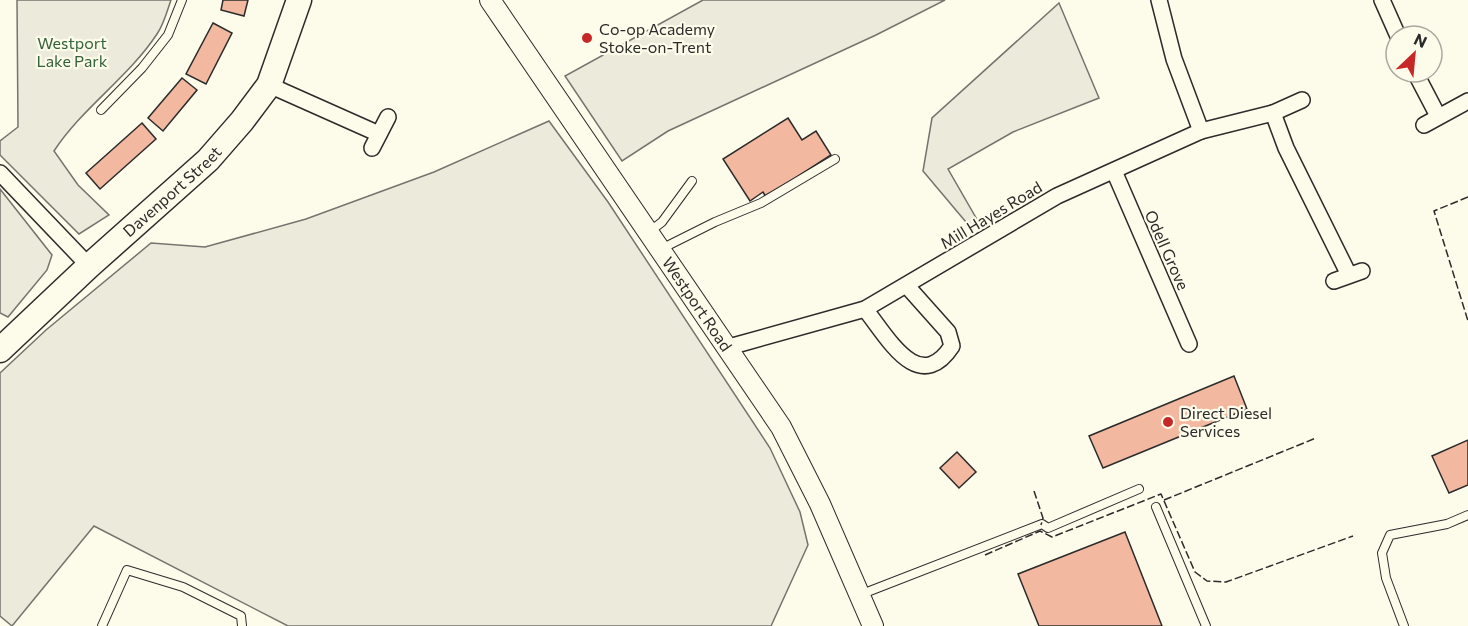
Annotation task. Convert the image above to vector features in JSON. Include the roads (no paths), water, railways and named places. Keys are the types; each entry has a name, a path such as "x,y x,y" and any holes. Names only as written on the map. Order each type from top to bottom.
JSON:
{"main road":[{"name":"Davenport Street","path":"2,343 208,160 269,85 299,0"}],"street":[{"name":"Westport Road","path":"490,0 729,347 781,427 820,504 873,626"},
{"path":"1159,0 1174,59 1201,131"},
{"path":"1382,0 1393,24"},
{"path":"1421,84 1438,116"},
{"path":"269,85 379,134"},
{"name":"Mill Hayes Road","path":"729,347 865,309 1058,196 1201,131 1273,112 1302,100"},
{"path":"1424,125 1468,100"},
{"path":"1273,112 1286,148 1355,273 1334,281"},
{"path":"372,148 388,117"},
{"name":"Odell Grove","path":"1114,171 1189,344"},
{"path":"0,173 89,266"},
{"path":"865,309 909,361 922,367 934,366 943,360 952,346 948,332 907,286"}],"lane":[{"path":"101,110 142,68 168,35 182,0"},
{"path":"661,249 761,203 835,159"},
{"path":"649,232 662,222 692,181"},
{"path":"860,595 1042,524 1047,528 1139,489"},
{"path":"1156,507 1206,626"},
{"path":"1404,626 1386,578 1382,553 1390,535 1447,524 1468,515"},
{"path":"102,626 127,570 183,587 241,616 242,626"}],"place":[{"name":"Co-op Academy Stoke-on-Trent","path":"587,38"},
{"name":"Direct Diesel Services","path":"1168,422"}],"park label":[{"name":"Westport Lake Park","path":"72,52"}]}
